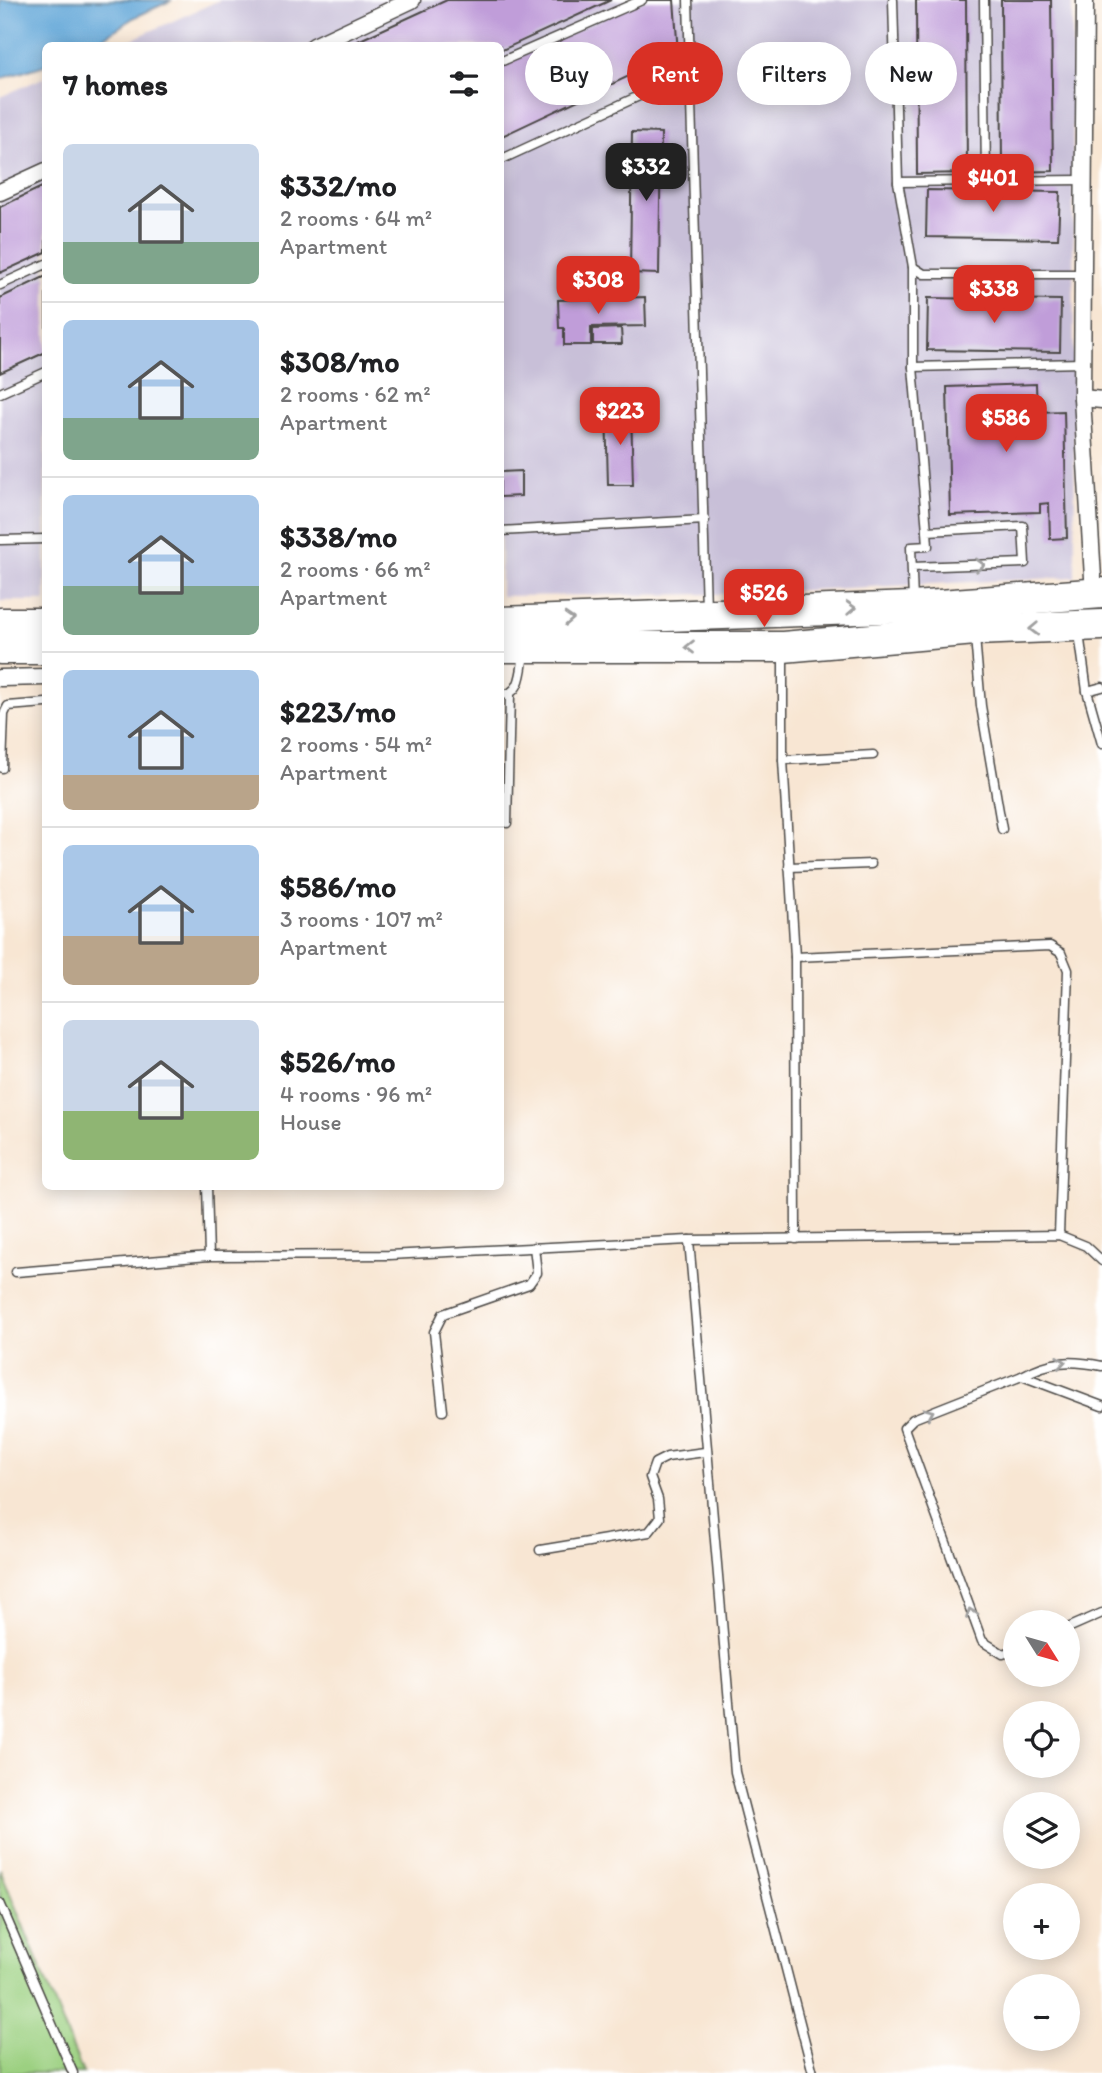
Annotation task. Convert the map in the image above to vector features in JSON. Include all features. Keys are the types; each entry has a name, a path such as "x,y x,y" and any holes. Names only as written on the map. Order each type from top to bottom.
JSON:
{"highway":[{"path":"504,622 706,612 783,629 913,607 1098,586"},
{"path":"0,623 42,623"},
{"path":"513,647 783,629 975,630 1090,626"},
{"path":"0,649 42,649"}],"street":[{"path":"323,42 412,0"},
{"path":"1098,586 1082,398 1085,8 1102,15"},
{"path":"0,192 42,173"},
{"path":"1082,398 1102,400"},
{"path":"0,678 42,677"}],"lane":[{"path":"504,60 642,0"},
{"path":"688,0 690,42"},
{"path":"893,0 898,182 913,267 912,367 928,546 911,547 913,607"},
{"path":"984,0 986,180"},
{"path":"504,158 627,101"},
{"path":"692,105 706,612"},
{"path":"898,182 1083,180"},
{"path":"0,285 42,266"},
{"path":"913,267 924,274 1083,274"},
{"path":"912,367 1082,363"},
{"path":"0,393 42,374"},
{"path":"504,531 705,520"},
{"path":"912,567 1025,563 1023,526 927,531"},
{"path":"0,540 42,540"},
{"path":"1090,626 1087,691 1102,744"},
{"path":"783,629 783,760 795,957 796,1238"},
{"path":"975,630 981,706 1002,829"},
{"path":"507,823 505,695 517,689 513,647"},
{"path":"1087,691 1102,687"},
{"path":"2,768 4,715 8,706 42,703"},
{"path":"783,760 873,755"},
{"path":"789,867 871,864"},
{"path":"795,957 1050,946 1061,953 1068,970 1059,1235"},
{"path":"207,1190 209,1256"},
{"path":"16,1272 209,1256 389,1255 689,1240 1059,1235 1086,1246 1102,1261"},
{"path":"689,1240 705,1452 735,1772 813,2073"},
{"path":"443,1410 434,1332 443,1314 529,1284 537,1272 534,1247"},
{"path":"1003,1654 982,1641 904,1428 913,1419 1022,1376 1044,1364 1071,1360 1102,1366"},
{"path":"1022,1376 1102,1406"},
{"path":"540,1550 649,1532 660,1518 658,1499 650,1477 655,1463 667,1457 705,1452"},
{"path":"1080,1623 1102,1613"},
{"path":"0,1903 73,2073"}],"shaded area":[{"path":"220,0 1072,0 1075,577 729,594 504,596 504,42 126,42"},
{"path":"42,78 42,601 0,601 0,97"}],"green space":[{"path":"0,1869 83,2073 0,2073"}],"water":[{"path":"0,0 172,0 133,18 97,42 42,42 42,66 0,79"}],"building":[{"path":"447,0 611,0 504,49 504,42 356,42"},
{"path":"646,0 674,0 677,42 627,42 627,77 613,84 613,42 553,42"},
{"path":"916,0 966,0 967,173 917,174 917,105 957,105 957,42 916,42"},
{"path":"1001,0 1051,0 1053,171 1002,172"},
{"path":"525,55 525,105 568,105 504,135 504,64"},
{"path":"632,132 661,133 659,274 630,273"},
{"path":"42,187 42,254 0,273 0,207"},
{"path":"927,190 1060,192 1058,239 926,237"},
{"path":"42,278 42,354 0,373 0,298"},
{"path":"645,297 646,326 591,327 591,345 564,345 564,328 559,328 558,300"},
{"path":"928,298 1061,300 1060,352 927,350"},
{"path":"621,328 622,344 593,344 593,329"},
{"path":"1036,384 1037,412 1064,411 1067,538 1050,539 1049,503 1040,504 1040,512 950,515 947,387"},
{"path":"606,408 631,408 633,485 608,485"},
{"path":"521,471 521,496 504,497 504,472"}]}
